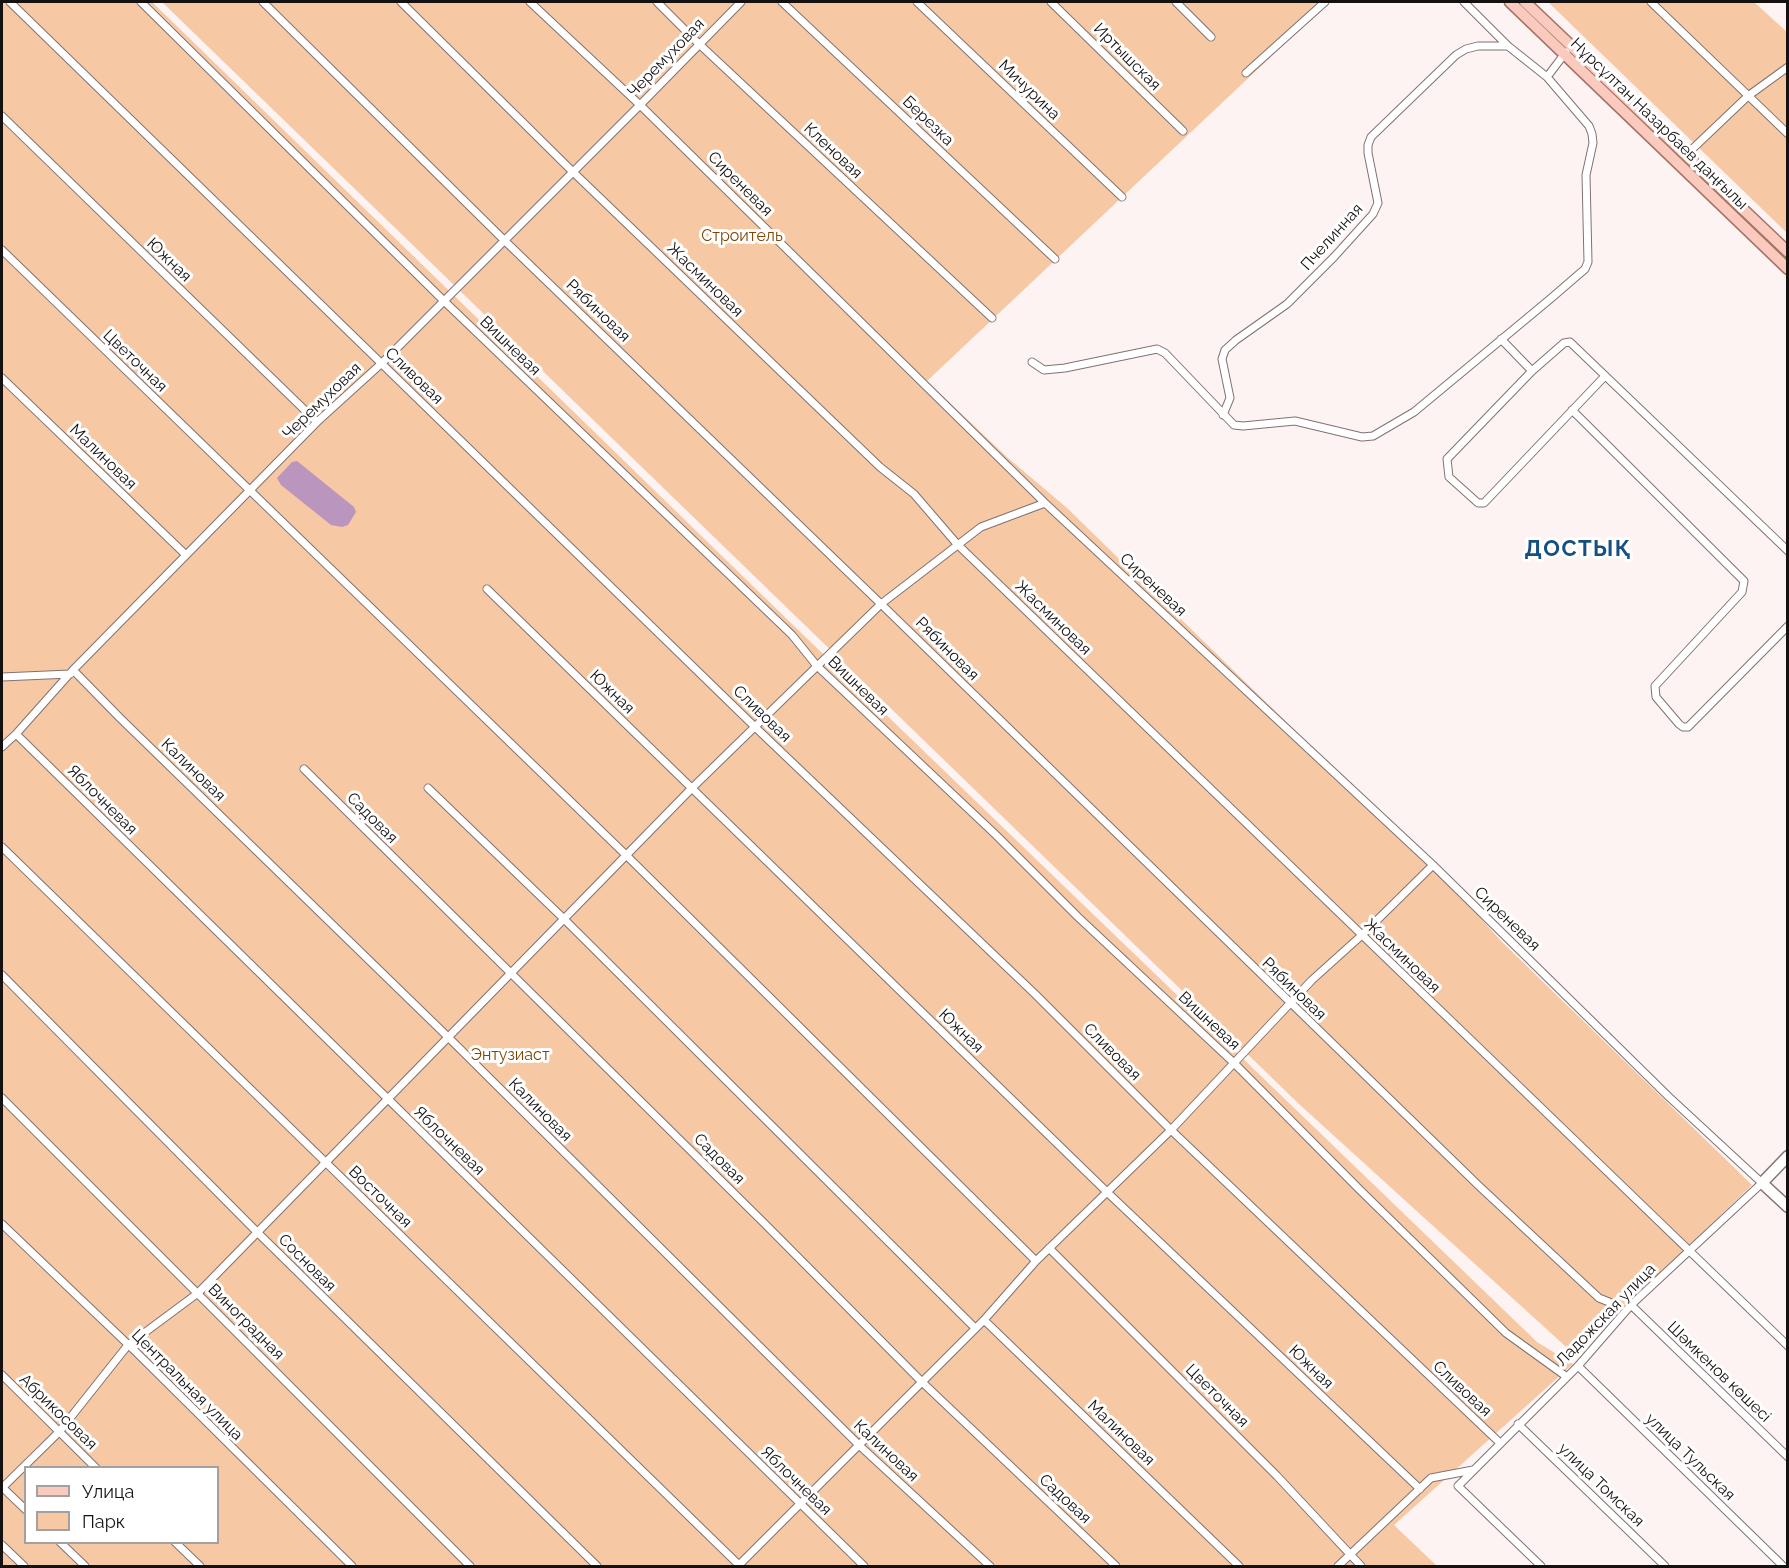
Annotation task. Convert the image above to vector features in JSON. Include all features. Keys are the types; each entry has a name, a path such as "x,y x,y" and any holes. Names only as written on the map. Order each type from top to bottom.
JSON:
{"main road":[{"name":"Нұрсұлтан Назарбаев даңғылы","path":"1510,2 1568,50 1686,155 1788,252"},
{"name":"Нұрсұлтан Назарбаев даңғылы","path":"1525,2 1568,50 1788,269"},
{"name":"Ладожская улица","path":"1762,1183 1788,1156"},
{"path":"1762,1183 1788,1207"}],"street":[{"name":"Сливовая","path":"10,2 754,726 1035,994 1171,1130 1500,1443"},
{"name":"Вишневая","path":"141,2 443,300 792,635 817,666 996,835 1078,917 1234,1063 1506,1333 1567,1377"},
{"name":"Рябиновая","path":"263,2 504,240 1479,1186 1599,1298 1619,1306"},
{"name":"Жасминовая","path":"401,2 572,171 880,467 914,494 957,544 1788,1346"},
{"name":"Сиреневая","path":"530,2 640,105 1045,503 1433,865 1668,1096 1762,1183"},
{"name":"Кленовая","path":"657,2 992,318"},
{"name":"Черемуховая","path":"2,747 72,672 317,422 382,363 741,2"},
{"name":"Березка","path":"782,2 1055,259"},
{"name":"Мичурина","path":"917,2 1122,197"},
{"name":"Иртышская","path":"1052,2 1183,132"},
{"path":"1176,2 1211,37"},
{"path":"1246,72 1325,2"},
{"path":"1032,362 1044,370 1065,368 1157,349 1165,353 1234,425 1296,421 1354,436 1373,436 1414,412 1585,269 1588,262 1586,175 1593,143 1589,126 1547,78 1508,46 1464,2"},
{"path":"1651,2 1788,134"},
{"name":"Пчелинная","path":"1223,416 1230,398 1222,359 1225,350 1287,304 1373,214 1378,203 1368,153 1371,137 1456,55 1478,46 1508,46"},
{"path":"1547,78 1568,50"},
{"path":"1686,155 1748,96 1788,67"},
{"name":"Южная","path":"2,116 317,422"},
{"name":"Цветочная","path":"2,250 626,855 1036,1261"},
{"path":"1501,339 1532,370"},
{"path":"1605,376 1484,503 1478,503 1449,477 1447,459 1532,370 1564,342 1570,342 1788,551"},
{"name":"Малиновая","path":"2,378 186,555"},
{"path":"1572,410 1744,580 1742,592 1655,686 1656,697 1679,724 1688,727 1788,626"},
{"path":"24,1508 2,1487 59,1432 128,1345 198,1293 388,1100 447,1036 511,974 563,918 754,726 881,604 957,544 981,527 1045,503"},
{"name":"Южная","path":"487,589 1108,1193 1420,1489"},
{"path":"2,677 72,672"},
{"name":"Калиновая","path":"72,672 447,1036 860,1446 990,1566"},
{"name":"Яблочневая","path":"16,734 864,1566"},
{"name":"Садовая","path":"304,769 922,1382 1116,1566"},
{"path":"428,788 563,918 975,1328"},
{"name":"Восточная","path":"2,847 739,1566"},
{"path":"739,1566 984,1320 1036,1261 1171,1130 1289,1003 1433,865"},
{"name":"Сосновая","path":"2,975 258,1233 597,1566"},
{"name":"Виноградная","path":"2,1098 470,1566"},
{"name":"Ладожская улица","path":"1541,1566 1458,1486 1578,1366 1631,1305 1762,1183"},
{"name":"Центральная улица","path":"2,1224 352,1566"},
{"name":"Цветочная","path":"1049,1248 1277,1476 1361,1566"},
{"name":"Шәмкенов көшесі","path":"1631,1305 1788,1457"},
{"name":"Малиновая","path":"984,1320 1239,1566"},
{"name":"улица Тульская","path":"1578,1366 1783,1566"},
{"name":"Абрикосовая","path":"2,1375 95,1466"},
{"name":"улица Томская","path":"1518,1424 1665,1566"},
{"path":"1338,1566 1431,1478 1473,1470"},
{"path":"62,1544 85,1566"},
{"path":"177,1544 200,1566"},
{"path":"2,1545 24,1566"}],"green space":[{"name":"Энтузиаст","path":"2,2 152,2 794,626 1537,1342 1573,1364 1394,1525 1437,1566 2,1566"},
{"name":"Строитель","path":"162,2 1329,2 927,381 1008,458 1067,508 1433,865 1502,942 1752,1185 1575,1355 1299,1104"},
{"path":"1548,2 1754,2 1787,32 1787,233"}],"shaded area":[{"path":"297,461 354,507 356,512 348,525 342,527 331,525 281,485 277,478 292,462"}],"district":[{"name":"ДОСТЫҚ","path":"1578,549"}]}
